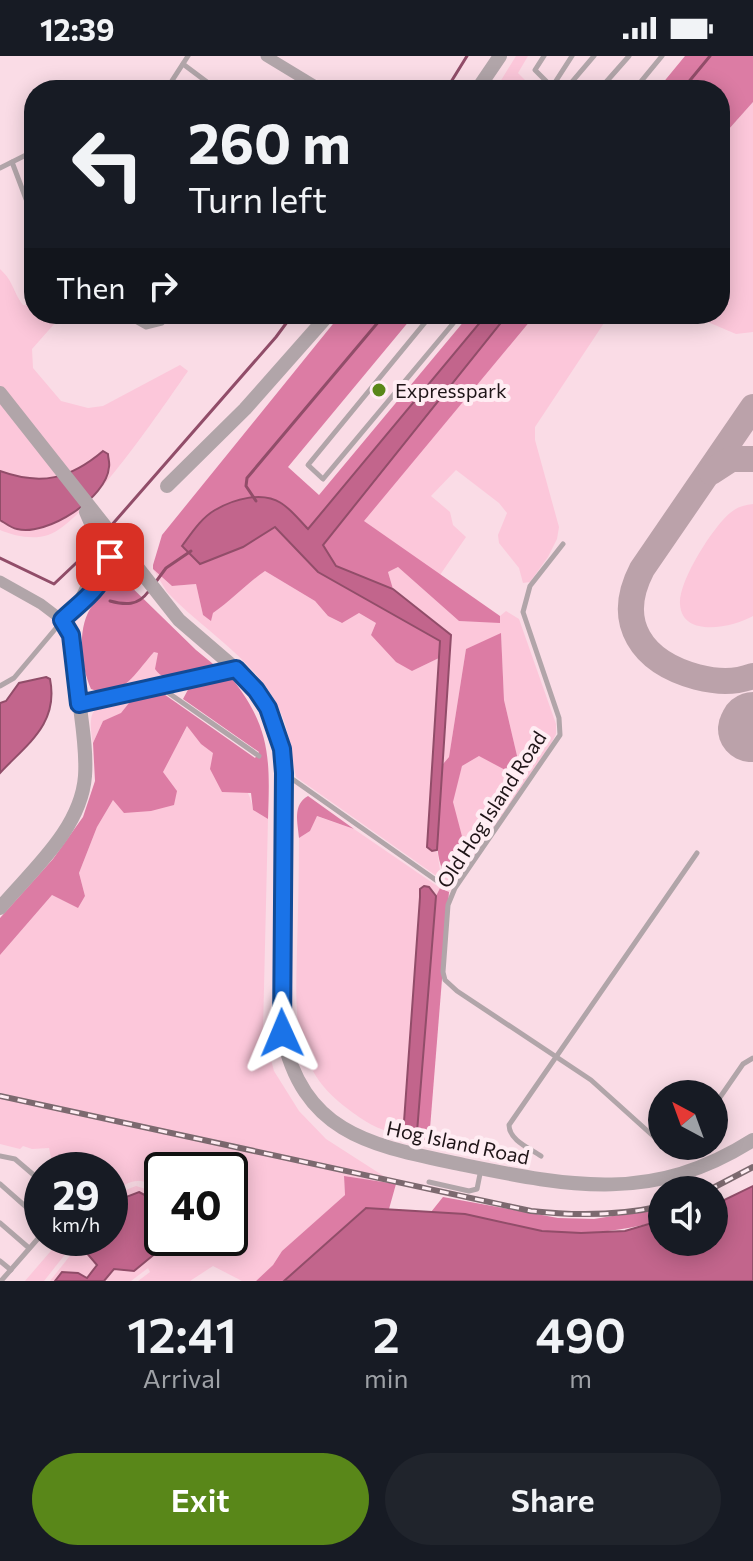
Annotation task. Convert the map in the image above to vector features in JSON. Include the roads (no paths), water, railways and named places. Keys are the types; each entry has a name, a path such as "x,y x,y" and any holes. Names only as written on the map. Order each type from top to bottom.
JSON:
{"street":[{"path":"266,56 306,80"},
{"path":"484,80 500,56"},
{"path":"167,486 245,409 320,324"},
{"path":"0,393 67,477 95,535 98,554 95,572 78,605"},
{"name":"Hog Island Road","path":"67,477 179,620 236,669 256,690 272,717 282,749 284,773 282,1022 285,1047 296,1077 326,1115 358,1138 411,1154 562,1184 625,1185 695,1169 753,1140"},
{"path":"62,620 97,589 107,573 113,538"},
{"path":"0,581 41,604 62,620 71,635 85,776 76,811 63,834 0,908"}],"lane":[{"path":"173,80 188,56"},
{"path":"544,56 535,70 545,80"},
{"path":"559,80 572,56"},
{"path":"574,80 594,56"},
{"path":"608,80 629,56"},
{"path":"642,80 662,56"},
{"path":"183,64 205,80"},
{"path":"0,168 24,156"},
{"path":"12,162 24,194"},
{"path":"424,324 308,465 323,479 453,324"},
{"name":"Old Hog Island Road","path":"563,544 530,586 523,612 559,718 560,735 455,888 448,905 443,972 445,980 457,991 601,1087 648,1130"},
{"path":"0,686 14,678 62,620"},
{"path":"79,704 236,669"},
{"path":"159,686 259,756"},
{"path":"284,773 440,883"},
{"path":"541,1156 514,1139 509,1125 697,853"},
{"path":"728,1086 753,1049"},
{"path":"743,1064 753,1058"},
{"path":"0,1156 15,1159 24,1167"},
{"path":"429,1182 469,1191 477,1189 482,1168"},
{"path":"0,1184 24,1205"},
{"path":"0,1223 24,1244"},
{"path":"1,1281 24,1254"},
{"path":"0,1261 11,1270"}],"waterway":[{"path":"452,80 467,56"},
{"path":"690,80 710,56"},
{"path":"110,527 286,324"},
{"path":"256,501 246,486 247,478 377,324"},
{"path":"0,558 54,584 92,548"},
{"path":"155,583 166,568 191,551"},
{"path":"110,601 131,603 148,592"}],"railway":[{"path":"0,1096 531,1211 597,1214 648,1209"},
{"path":"728,1180 753,1167"}],"place":[{"name":"Expresspark","path":"379,390"}]}
